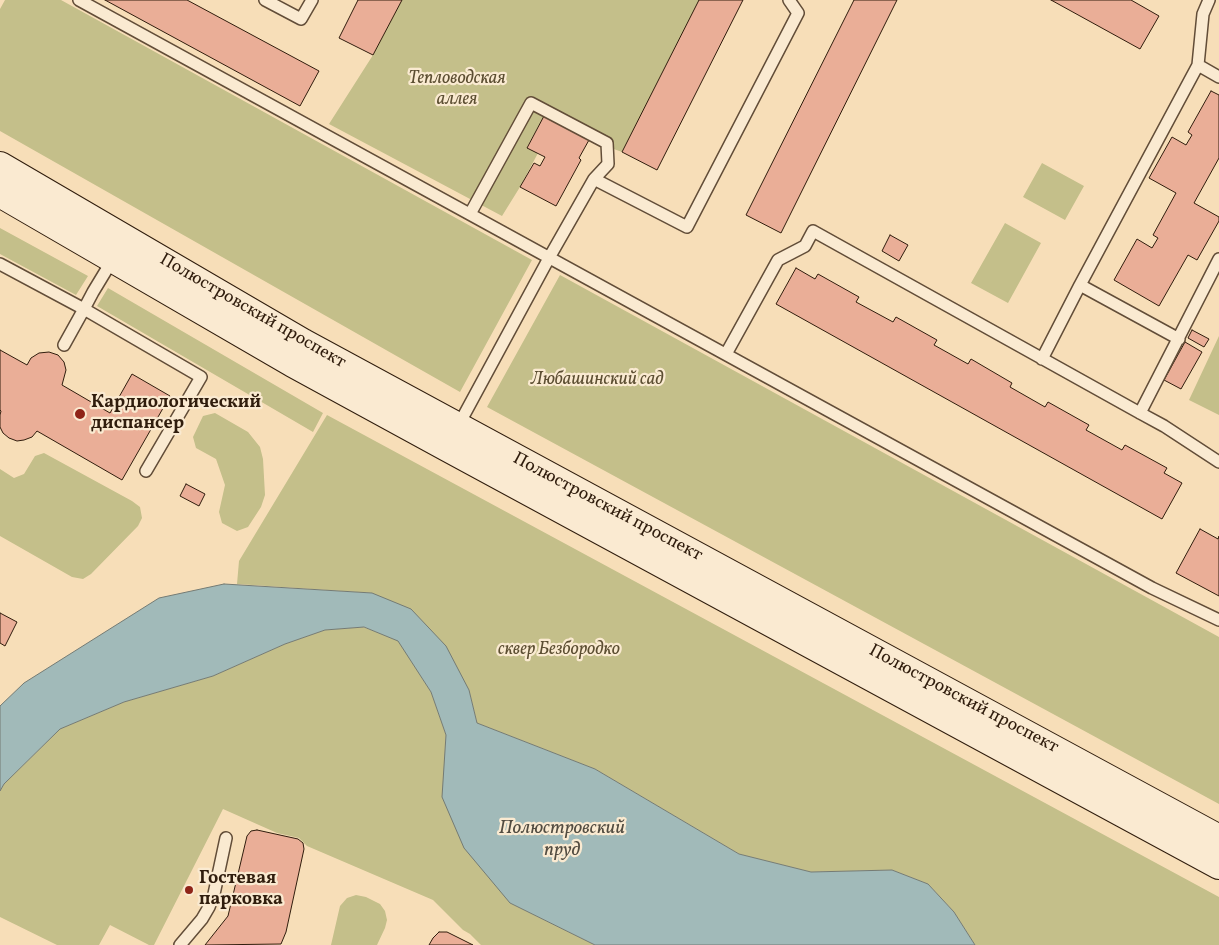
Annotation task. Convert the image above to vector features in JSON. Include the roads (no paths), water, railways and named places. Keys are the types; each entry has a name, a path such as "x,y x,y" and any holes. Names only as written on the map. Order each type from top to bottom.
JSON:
{"main road":[{"name":"Полюстровский проспект","path":"0,166 118,248 293,363 452,437 1219,839"},
{"name":"Полюстровский проспект","path":"0,194 118,248"},
{"name":"Полюстровский проспект","path":"452,437 1219,864"}],"lane":[{"path":"79,0 1152,588 1219,620"},
{"path":"264,0 301,19 312,0"},
{"path":"594,179 687,227 798,13 790,0"},
{"path":"1042,359 1198,65 1203,14 1209,0"},
{"path":"1198,65 1219,77"},
{"path":"452,437 594,179 608,164 607,143 531,103 470,214"},
{"path":"726,354 778,260 805,246 813,231 1164,426 1219,462"},
{"path":"64,345 118,248"},
{"path":"1140,413 1219,259"},
{"path":"0,264 84,309 201,377 146,471"},
{"path":"1080,285 1179,339"},
{"path":"180,945 202,919 209,907 214,894 226,838"}],"water":[{"name":"Полюстровский пруд","path":"224,584 372,593 411,609 446,646 469,690 477,723 595,769 739,854 811,872 892,870 928,884 954,912 975,945 595,945 510,903 464,848 442,797 446,735 431,692 398,641 364,627 325,630 285,644 213,676 124,702 60,729 4,784 0,791 0,706 24,683 159,598"}],"place":[{"name":"Кардиологический диспансер","path":"80,414"},
{"name":"Гостевая парковка","path":"189,890"}],"park label":[{"name":"Тепловодская аллея","path":"457,90"},
{"name":"Любашинский сад","path":"597,381"},
{"name":"сквер Безбородко","path":"559,651"}]}
